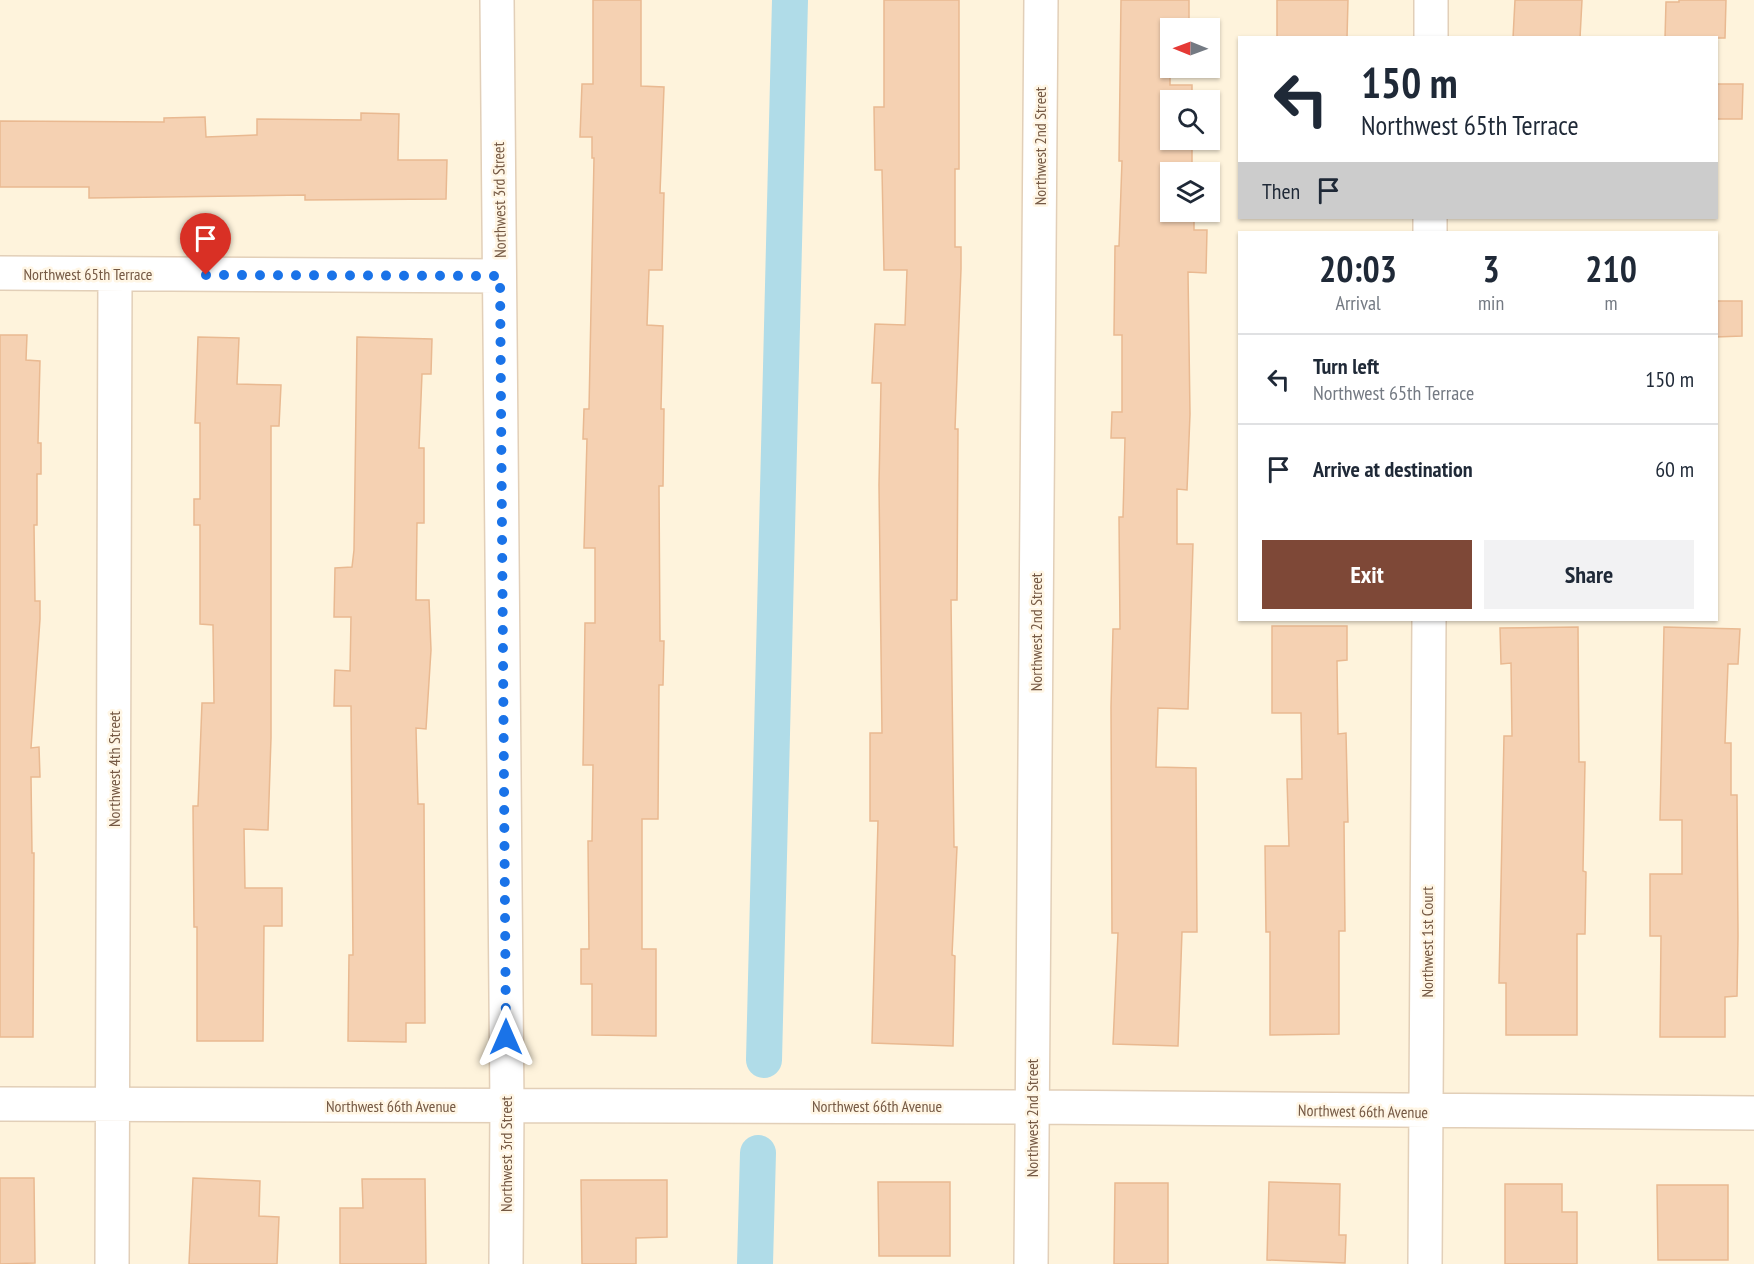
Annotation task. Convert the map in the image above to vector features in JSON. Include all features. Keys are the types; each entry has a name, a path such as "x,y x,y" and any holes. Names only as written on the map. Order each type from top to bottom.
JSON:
{"street":[{"name":"Northwest 3rd Street","path":"497,0 507,1106 506,1264"},
{"name":"Northwest 2nd Street","path":"1032,1264 1041,0"},
{"path":"1431,0 1431,36"},
{"name":"Northwest 65th Terrace","path":"0,273 500,276"},
{"name":"Northwest 4th Street","path":"112,1264 115,275"},
{"name":"Northwest 1st Court","path":"1425,1264 1429,621"},
{"name":"Northwest 66th Avenue","path":"0,1104 1032,1107 1754,1113"}],"building":[{"path":"593,0 641,0 641,86 664,87 660,193 664,193 662,270 649,270 647,325 663,326 661,409 664,409 663,486 659,486 660,641 664,641 663,685 659,685 658,819 642,819 642,949 656,949 656,1036 592,1035 592,984 581,984 581,949 589,949 588,841 592,841 593,765 583,765 585,623 595,623 595,548 584,548 587,439 583,439 584,409 589,409 594,158 592,158 592,137 580,137 582,84 593,84"},
{"path":"884,0 959,0 959,169 955,169 955,247 961,247 955,429 958,429 957,600 951,600 954,847 957,847 952,955 955,956 953,1046 872,1043 878,821 870,821 870,733 882,733 879,485 881,383 872,383 875,324 905,325 907,270 884,270 882,170 875,170 874,107 884,107"},
{"path":"1121,0 1189,0 1189,18 1160,18 1160,78 1170,78 1170,85 1192,85 1192,90 1160,90 1160,150 1192,150 1192,162 1160,162 1160,222 1194,222 1194,230 1207,230 1206,273 1188,272 1190,414 1187,490 1177,489 1177,544 1193,544 1188,709 1158,708 1156,767 1196,768 1197,932 1182,932 1178,1046 1113,1044 1118,933 1112,933 1111,707 1113,629 1120,629 1119,517 1123,517 1125,438 1111,438 1112,412 1122,412 1122,335 1114,335 1115,246 1119,246 1122,161 1119,161"},
{"path":"1277,0 1348,0 1347,36 1277,36"},
{"path":"1515,0 1582,0 1580,36 1513,36"},
{"path":"1679,0 1726,0 1725,38 1665,36 1666,2 1679,2"},
{"path":"1718,84 1743,84 1742,119 1718,119"},
{"path":"361,113 399,114 398,160 447,160 446,199 305,200 305,195 89,198 89,187 0,187 0,121 164,122 164,118 205,117 206,137 257,135 257,119 361,120"},
{"path":"1718,301 1742,301 1742,336 1718,337"},
{"path":"0,335 27,335 26,360 40,361 38,443 41,443 41,474 37,474 37,525 34,525 35,601 40,601 40,619 31,748 39,747 40,777 31,777 32,853 34,853 33,1037 0,1037"},
{"path":"198,337 239,338 237,384 281,385 279,426 271,426 271,738 268,830 244,829 245,888 282,888 282,926 264,926 263,1041 197,1041 197,927 194,927 193,806 198,806 202,703 214,703 213,625 200,624 200,525 194,525 194,499 200,499 200,423 195,423"},
{"path":"357,337 432,339 431,374 422,374 419,448 424,448 424,523 417,523 416,600 429,600 431,650 426,729 416,728 418,804 424,804 425,1023 406,1023 406,1042 348,1041 349,955 353,955 351,706 334,706 335,670 350,671 351,617 334,617 335,568 352,567 354,550"},
{"path":"1272,626 1347,626 1347,660 1337,661 1338,734 1346,733 1348,822 1344,822 1345,931 1339,931 1339,1034 1270,1035 1270,932 1266,932 1265,846 1289,846 1287,779 1302,779 1301,713 1272,713"},
{"path":"1578,627 1579,762 1585,762 1583,871 1586,872 1585,934 1577,934 1577,1035 1506,1035 1506,983 1499,983 1504,736 1512,736 1511,663 1501,664 1500,628"},
{"path":"1664,627 1740,629 1738,664 1728,664 1725,743 1731,743 1731,795 1737,795 1738,936 1737,996 1725,997 1725,1037 1660,1037 1661,936 1650,936 1650,874 1682,874 1682,820 1660,820"},
{"path":"0,1178 34,1178 35,1263 0,1264"},
{"path":"193,1178 260,1181 259,1216 279,1217 277,1264 189,1264"},
{"path":"362,1179 425,1179 426,1264 340,1264 340,1208 363,1208"},
{"path":"581,1180 667,1180 667,1237 636,1238 636,1264 582,1264"},
{"path":"878,1182 950,1182 950,1256 879,1256"},
{"path":"1269,1182 1340,1184 1339,1235 1346,1235 1345,1263 1267,1260"},
{"path":"1115,1183 1168,1183 1168,1264 1114,1264"},
{"path":"1505,1184 1562,1184 1562,1212 1577,1212 1577,1264 1505,1264"},
{"path":"1657,1185 1728,1185 1728,1260 1658,1260"}],"waterway":[{"path":"764,1060 790,0"},
{"path":"755,1264 758,1153"}],"route":[{"path":"206,275 500,276 506,1037"}]}
